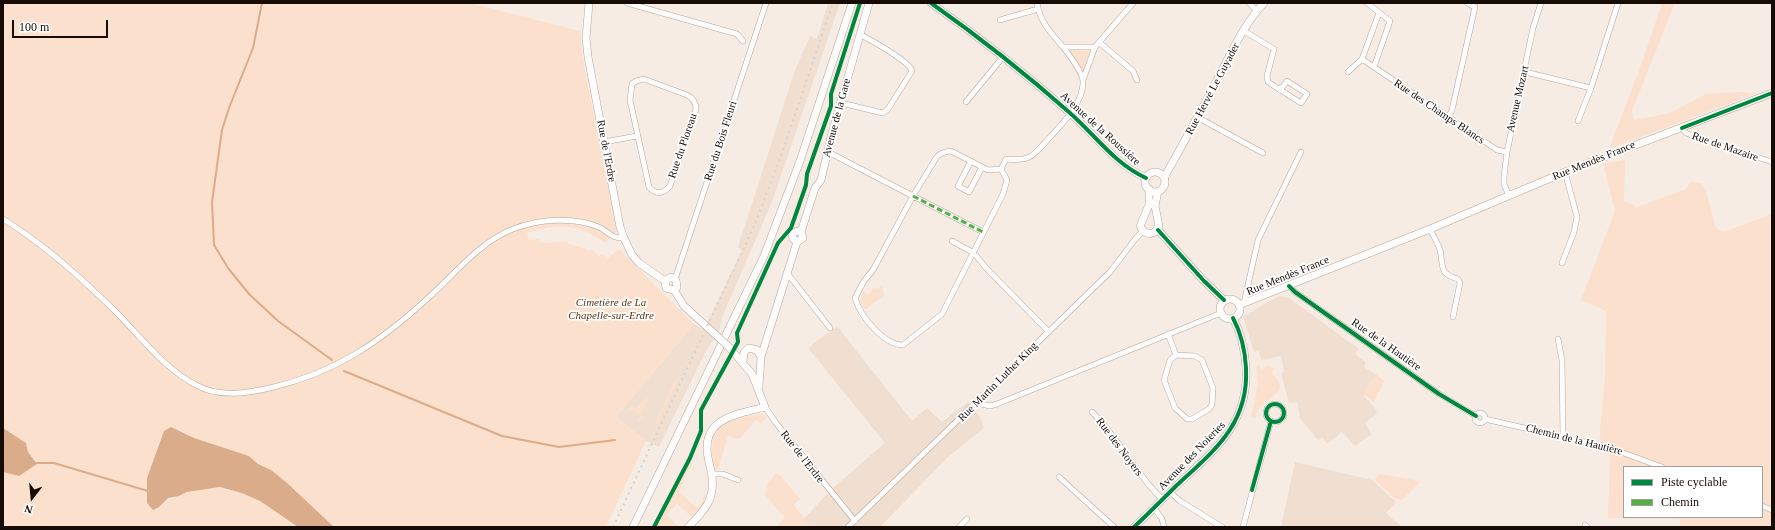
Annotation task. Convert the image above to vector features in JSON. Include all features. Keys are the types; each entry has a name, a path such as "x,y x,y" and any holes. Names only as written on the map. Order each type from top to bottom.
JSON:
{"street":[{"name":"Rue de l'Erdre","path":"589,3 586,38 588,57 620,227 632,255 639,263 665,281"},
{"path":"627,3 737,34 743,41"},
{"name":"Rue du Bois Fleuri","path":"675,279 766,3"},
{"path":"633,527 764,256 798,166 852,3"},
{"name":"Avenue de la Gare","path":"760,360 797,242 793,239 792,234 795,231 801,232 815,188 821,180 869,3"},
{"name":"Avenue de la Roussière","path":"931,3 1071,114 1118,160 1136,174 1146,178"},
{"path":"1037,3 1045,27 1064,47 1083,80"},
{"path":"1001,169 1006,159 1022,160 1031,156 1071,114 1095,48 1133,3"},
{"path":"1249,3 1256,10"},
{"name":"Rue Hervé Le Guyader","path":"1164,178 1256,10 1264,3"},
{"path":"1367,3 1390,21 1374,67"},
{"path":"1448,118 1452,110 1475,7 1467,3"},
{"name":"Avenue Mozart","path":"1509,196 1504,184 1507,152 1533,28 1541,3"},
{"path":"1578,121 1591,88 1618,3"},
{"path":"1000,20 1038,9"},
{"path":"1348,72 1362,59 1378,13"},
{"path":"1244,31 1274,49 1267,76 1268,82 1280,90 1301,103 1307,94 1287,81 1280,90"},
{"path":"841,103 883,113 888,109 912,71 909,66 902,61 860,35"},
{"path":"1100,43 1133,71 1137,80"},
{"path":"1064,47 1095,48"},
{"path":"966,102 1002,58"},
{"name":"Rue des Champs Blancs","path":"1362,59 1497,150 1507,152"},
{"path":"1525,72 1591,88"},
{"name":"Rue du Ploreau","path":"644,79 693,98 696,104 696,109 670,186 666,191 659,193 654,192 649,187 637,136 630,91 632,84 636,81 644,79"},
{"name":"Rue Mendès France","path":"1241,304 1290,286 1430,229 1565,172 1772,93"},
{"path":"1198,117 1263,153"},
{"name":"Rue de Mazaire","path":"1682,128 1686,133 1696,137 1772,163"},
{"path":"604,142 637,136"},
{"path":"951,151 988,170 1001,169 1007,180 1004,194 983,232 951,298 938,318 903,345 890,342 882,337 857,305 855,298 862,284 873,270 913,196 939,154 951,151"},
{"path":"828,152 983,232"},
{"path":"1224,300 1220,306 1221,313 1226,318 1233,318 1238,313 1241,304 1258,240 1301,152"},
{"path":"971,161 958,186 969,192 982,167"},
{"path":"1158,230 1152,234 1143,231 1140,223 1149,206 1149,189 1146,186 1146,178 1149,174 1157,172 1164,178 1163,187 1158,191 1155,206 1159,226 1158,230 1204,281 1224,300 1234,300 1241,304"},
{"path":"1562,263 1578,217 1565,172"},
{"path":"1149,189 1158,191"},
{"path":"3,219 63,262 170,367 191,382 209,391 239,394 286,384 318,374 363,351 427,300 469,258 495,238 510,230 525,225 568,221 600,228 615,238 624,238"},
{"path":"1430,229 1440,249 1443,271 1448,276 1458,279 1460,283 1453,317"},
{"name":"Rue Martin Luther King","path":"848,527 977,403 988,389 1110,272 1143,231"},
{"path":"952,241 974,253 986,268 1049,332"},
{"path":"788,274 830,328"},
{"path":"671,277 675,279 678,284 674,290 666,288 665,281 671,277"},
{"name":"Rue de la Hautière","path":"1290,286 1296,292 1440,394 1476,416 1476,420 1478,422 1481,423 1485,419"},
{"name":"Rue de l'Erdre","path":"674,290 684,306 731,348 737,357 745,363 759,388 765,407 776,424 855,521"},
{"path":"977,403 990,406 997,404 1221,313"},
{"name":"Avenue des Noieries","path":"1134,527 1205,459 1229,432 1241,409 1246,387 1246,365 1242,342 1233,318"},
{"path":"1168,334 1176,355"},
{"path":"1558,339 1562,360 1563,436"},
{"path":"757,350 767,341"},
{"path":"731,348 745,351 752,348 757,350"},
{"path":"745,351 742,357 745,363 755,366 760,360 757,350"},
{"path":"1176,355 1195,356 1202,360 1213,388 1212,405 1209,409 1192,419 1187,419 1175,408 1164,380 1166,368 1170,360 1176,355"},
{"name":"Rue de l'Erdre","path":"759,388 760,360"},
{"path":"688,527 706,508 710,500 713,485 707,449 708,438 712,429 719,421 729,416 765,407"},
{"name":"Rue des Noyers","path":"1092,412 1102,422 1151,489 1163,500"},
{"name":"Chemin de la Hautière","path":"1485,419 1607,447 1659,466"},
{"path":"1243,527 1271,421"},
{"path":"712,474 723,474 738,480"},
{"path":"1059,477 1114,527"},
{"path":"1170,492 1180,502 1222,527"},
{"path":"1154,508 1162,519 1164,527"},
{"path":"959,527 966,519"}],"shaded area":[{"path":"828,3 840,3 772,202 723,315 719,331 706,351 659,447 646,441 616,417 694,324 703,329 709,319 742,250 738,247 795,70 810,36 817,39"},
{"path":"1279,296 1289,298 1359,349 1355,354 1366,362 1364,367 1377,375 1364,391 1366,393 1364,396 1374,407 1377,413 1365,423 1372,434 1355,446 1342,432 1327,444 1322,437 1318,440 1299,417 1297,402 1289,403 1281,373 1284,372 1281,356 1261,360 1259,351 1254,352 1243,316"},
{"path":"837,326 912,421 927,408 942,422 968,402 980,417 984,428 948,457 880,527 796,527 835,486 885,443 808,348"},
{"path":"171,427 194,438 249,456 258,464 271,470 286,482 334,527 298,527 260,501 242,493 220,487 187,492 179,496 168,498 159,507 153,510 147,503 147,478 164,431"},
{"path":"3,428 26,443 28,452 37,464 19,476 3,472"},
{"path":"1295,462 1372,480 1396,502 1386,513 1402,527 1281,527"}],"green space":[{"name":"Cimetière de La Chapelle-sur-Erdre","path":"3,3 470,3 580,31 582,56 617,231 605,243 586,231 568,227 549,228 527,233 529,240 539,239 541,243 565,242 590,251 592,249 599,256 602,254 607,259 619,249 694,324 616,417 646,441 606,527 334,527 286,482 271,470 258,465 249,456 194,438 171,427 164,431 147,478 159,507 168,500 190,492 200,489 220,488 240,492 260,501 298,527 3,527 3,472 19,476 37,464 28,452 26,443 3,428"},
{"path":"1662,3 1675,3 1632,111 1634,120 1670,113 1706,94 1738,92 1757,93 1609,149 1642,62"},
{"path":"1070,50 1090,51 1083,70"},
{"path":"1625,160 1624,201 1637,207 1686,189 1690,182 1701,183 1706,191 1716,228 1723,232 1772,214 1772,527 1680,527 1680,519 1608,518 1610,451 1601,448 1600,431 1605,379 1606,311 1581,300 1615,211 1603,163"},
{"path":"882,286 884,295 865,310 860,301 863,292 868,295 873,288 876,289"},
{"path":"1259,365 1262,370 1267,365 1274,368 1272,374 1278,380 1280,385 1276,394 1258,410 1255,419 1251,417 1258,384 1256,366"},
{"path":"1377,375 1384,381 1374,402 1364,395 1366,393 1364,391"},
{"path":"677,377 679,378 656,426 654,425"},
{"path":"646,397 648,401 641,414 645,419 639,422 637,420 642,418 633,410 627,411 632,405 634,410"},
{"path":"763,414 766,418 761,424 756,420 739,439 728,436 718,470 715,469 713,442 716,433 721,426 738,419"},
{"path":"690,462 693,463 687,472 679,492 697,508 707,491 703,505 692,517 677,504 667,515 679,527 656,527"},
{"path":"776,473 780,475 800,499 794,505 811,527 781,527 778,524 785,518 765,495 767,485"},
{"path":"1380,474 1421,481 1402,500 1394,498 1375,480"}],"waterway":[{"path":"262,3 253,48 229,108 222,130 212,202 214,245 228,268 249,294 278,321 332,360"},
{"path":"344,371 502,436 559,447 615,440"},
{"path":"35,463 54,463 148,491"}],"railway":[{"path":"613,527 755,224 778,164 833,3"}],"marked path":[{"path":"913,196 983,232"}],"cycle path":[{"path":"654,527 690,458 701,431 701,410 738,342 737,333 778,243 791,228 806,185 807,174 831,106 831,94 860,3"},
{"path":"931,3 1019,70 1070,113 1115,157 1135,172 1146,178"},
{"path":"1682,128 1772,93"},
{"path":"1158,230 1204,281 1224,300"},
{"path":"1289,286 1295,292 1439,394 1476,416"},
{"path":"1134,527 1216,448 1235,421 1242,405 1246,368 1242,342 1233,318"},
{"path":"1275,404 1281,407 1284,413 1281,419 1275,422 1269,419 1266,413 1269,407 1275,404"},
{"path":"1252,490 1271,421"}]}
